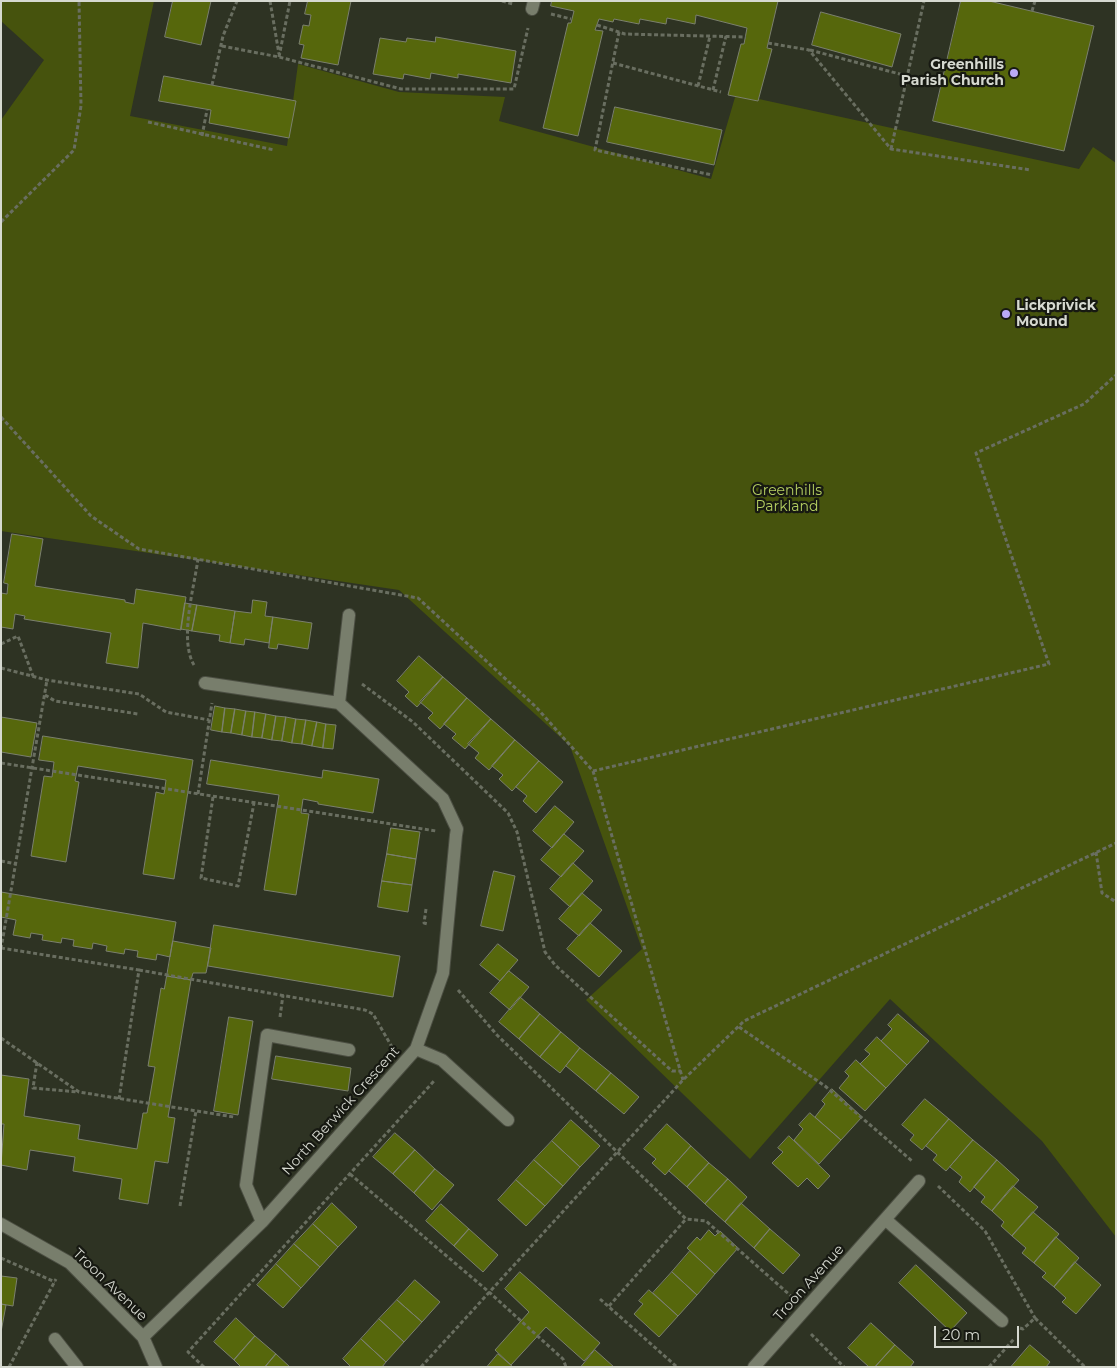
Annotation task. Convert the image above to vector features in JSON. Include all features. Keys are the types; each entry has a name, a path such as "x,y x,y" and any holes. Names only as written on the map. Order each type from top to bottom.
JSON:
{"street":[{"path":"205,683 339,703 350,615"},
{"name":"North Berwick Crescent","path":"142,1338 262,1222 403,1065 416,1048 443,973 457,829 443,799 339,703"},
{"path":"262,1222 246,1185 267,1035 350,1050"},
{"path":"416,1048 442,1060 508,1120"},
{"name":"Troon Avenue","path":"754,1367 919,1181"},
{"path":"886,1220 1002,1321"},
{"name":"Troon Avenue","path":"1,1224 66,1260 142,1338 156,1367"},
{"path":"56,1339 77,1367"}],"path":[{"path":"1,222 74,150 81,106 79,1"},
{"path":"212,85 223,36 237,1"},
{"path":"270,1 279,57"},
{"path":"279,57 290,1"},
{"path":"891,149 924,1"},
{"path":"1032,11 1035,1"},
{"path":"222,46 279,57 401,89 514,89 533,5"},
{"path":"597,26 620,32 746,37"},
{"path":"620,32 594,150 712,175"},
{"path":"698,86 710,36"},
{"path":"713,90 726,36"},
{"path":"768,43 809,50 907,76"},
{"path":"809,50 891,149 1031,170"},
{"path":"613,63 721,92"},
{"path":"202,136 207,110"},
{"path":"148,122 202,136 274,150"},
{"path":"593,771 1049,664 976,453 1084,404 1116,375"},
{"path":"1,417 91,516 139,549 418,598 536,706 593,771 683,1080"},
{"path":"198,559 187,637 189,656 205,683"},
{"path":"1,644 18,636 33,676"},
{"path":"1,668 47,680 139,694 166,712 210,719 198,794"},
{"path":"343,670 414,722 508,813 517,832 545,952 554,965 672,1071 681,1070"},
{"path":"47,680 1,948 366,1010 373,1014 403,1065"},
{"path":"45,695 55,701 138,714"},
{"path":"1,763 456,835"},
{"path":"213,796 201,878 238,886 254,803"},
{"path":"421,1367 683,1080 744,1021 1116,843"},
{"path":"1096,852 1102,893 1116,902"},
{"path":"1,861 16,864"},
{"path":"119,1099 139,970"},
{"path":"439,984 458,990 497,1035 686,1219 706,1221 791,1296"},
{"path":"739,1027 824,1086 915,1164 919,1181 938,1186 985,1231 1035,1318 1085,1367"},
{"path":"1,1038 78,1092"},
{"path":"37,1062 33,1088 78,1092 254,1120"},
{"path":"204,1367 188,1352 447,1066"},
{"path":"180,1206 196,1111"},
{"path":"350,1174 489,1292 562,1360 566,1367"},
{"path":"609,1306 686,1219"},
{"path":"1,1258 54,1282"},
{"path":"9,1367 66,1260"},
{"path":"600,1299 678,1367"},
{"path":"990,1367 1035,1318"},
{"path":"796,1320 844,1367"},
{"path":"1002,1321 1023,1329"}],"green space":[{"name":"Greenhills Parkland","path":"1,1 154,1 130,116 287,146 298,64 399,92 505,97 499,121 711,179 736,94 1079,169 1093,147 1116,163 1116,1237 1042,1141 890,999 750,1159 586,1000 642,949 570,746 399,590 1,531 1,120 44,60 1,21"}],"building":[{"path":"173,1 211,1 201,45 165,37"},
{"path":"308,1 351,1 338,65 301,58 304,45 299,44 303,25 309,26 311,15 305,14"},
{"path":"552,1 778,1 767,48 772,49 758,101 728,95 747,28 696,15 695,24 667,18 666,24 640,19 639,24 614,19 613,22 599,19 595,30 603,31 578,136 543,128 568,23 571,23 574,11 551,6"},
{"name":"Greenhills Parish Church","path":"961,1 989,1 1094,26 1064,151 933,121"},
{"path":"821,12 901,34 892,67 812,45"},
{"path":"436,37 516,51 511,83 458,74 458,78 431,73 430,79 404,74 403,79 373,74 380,38 406,42 407,38 435,42"},
{"path":"164,76 296,101 289,138 209,123 211,110 159,101"},
{"path":"615,107 722,130 714,165 607,142"},
{"path":"12,534 43,539 35,586 125,600 125,602 134,604 136,589 186,597 181,630 143,623 138,668 106,663 111,633 24,619 25,616 15,614 13,629 1,627 1,593 7,594 8,584 4,583"},
{"path":"253,600 267,602 265,616 273,617 269,643 245,639 244,645 230,643 235,611 251,613"},
{"path":"185,603 197,605 192,631 181,629"},
{"path":"197,605 235,611 230,643 219,641 220,635 192,631"},
{"path":"273,617 312,623 308,649 278,644 277,649 269,648"},
{"path":"419,656 443,677 417,707 405,696 409,692 397,681"},
{"path":"443,677 467,698 440,729 428,718 433,713 420,702"},
{"path":"467,698 491,719 465,749 452,738 456,734 444,724"},
{"path":"215,706 225,708 222,732 211,730"},
{"path":"225,708 235,709 231,733 222,732"},
{"path":"235,709 246,711 242,735 231,733"},
{"path":"246,711 255,712 252,737 242,735"},
{"path":"255,712 266,714 262,738 252,737"},
{"path":"266,714 276,716 272,740 262,738"},
{"path":"276,716 286,717 282,741 272,740"},
{"path":"1,717 37,723 31,757 1,752"},
{"path":"286,717 296,719 292,743 282,741"},
{"path":"296,719 306,720 302,744 292,743"},
{"path":"491,719 515,740 489,770 475,758 479,753 468,744"},
{"path":"306,720 317,722 312,746 302,744"},
{"path":"317,722 326,724 323,748 312,746"},
{"path":"326,724 336,725 333,749 323,748"},
{"path":"43,736 193,760 174,879 143,874 156,792 164,794 166,780 78,766 75,781 79,782 66,862 31,856 44,776 52,777 54,762 39,760"},
{"path":"515,740 539,761 512,791 499,779 503,775 492,766"},
{"path":"211,760 322,778 323,770 379,779 373,813 318,804 318,802 303,799 301,813 309,814 296,895 264,890 279,795 207,784"},
{"path":"539,761 563,782 536,813 523,801 527,796 516,787"},
{"path":"555,806 574,822 552,848 533,831"},
{"path":"391,828 420,832 416,859 387,854"},
{"path":"564,834 584,851 561,877 541,860"},
{"path":"387,854 416,859 412,885 382,881"},
{"path":"573,863 593,881 570,907 550,889"},
{"path":"494,871 515,876 503,931 481,926"},
{"path":"382,881 412,885 408,912 378,907"},
{"path":"1,892 176,922 170,957 157,954 156,960 137,957 138,951 125,949 124,954 106,951 107,946 93,943 92,949 73,946 74,940 62,938 61,943 42,940 43,935 31,933 30,938 13,935 16,920 1,917"},
{"path":"582,893 602,910 579,936 559,919"},
{"path":"590,923 622,951 599,977 567,949"},
{"path":"214,925 400,956 393,997 208,966"},
{"path":"173,941 211,948 206,973 193,973 191,980 167,976"},
{"path":"498,944 518,960 500,981 480,965"},
{"path":"509,971 529,987 510,1010 490,993"},
{"path":"167,976 191,980 168,1117 175,1118 168,1163 155,1161 148,1204 119,1199 122,1179 73,1171 75,1157 30,1150 27,1170 1,1165 4,1124 1,1124 1,1075 29,1079 24,1116 80,1125 78,1139 137,1149 143,1113 147,1113 155,1067 148,1066 161,988 164,989"},
{"path":"520,997 540,1014 519,1039 499,1022"},
{"path":"540,1014 561,1032 540,1057 519,1039"},
{"path":"898,1014 929,1041 907,1065 881,1041 892,1029 888,1025"},
{"path":"229,1017 253,1021 238,1115 214,1111"},
{"path":"561,1032 580,1048 560,1073 540,1057"},
{"path":"877,1037 907,1065 886,1088 860,1064 870,1054 865,1050"},
{"path":"580,1048 611,1073 596,1091 566,1066"},
{"path":"276,1056 351,1068 348,1091 272,1079"},
{"path":"856,1060 886,1088 865,1111 839,1088 849,1076 845,1072"},
{"path":"611,1073 639,1097 624,1114 596,1091"},
{"path":"832,1089 862,1117 841,1140 815,1117 825,1104 822,1101"},
{"path":"925,1099 949,1119 922,1150 910,1140 914,1135 902,1125"},
{"path":"810,1113 841,1140 819,1164 794,1140 803,1129 799,1125"},
{"path":"949,1119 973,1140 946,1171 933,1160 937,1155 926,1146"},
{"path":"571,1120 600,1146 580,1167 552,1141"},
{"path":"667,1124 691,1146 665,1175 652,1163 656,1159 644,1149"},
{"path":"395,1133 415,1150 393,1174 373,1157"},
{"path":"789,1136 830,1176 818,1189 807,1178 798,1187 772,1163 783,1152 778,1148"},
{"path":"973,1140 997,1160 970,1192 959,1182 962,1177 950,1167"},
{"path":"552,1141 580,1167 563,1186 534,1160"},
{"path":"691,1146 709,1163 687,1187 669,1171"},
{"path":"415,1150 435,1169 414,1193 393,1174"},
{"path":"534,1160 563,1186 545,1206 516,1180"},
{"path":"997,1160 1019,1180 992,1211 981,1202 985,1197 974,1187"},
{"path":"709,1163 728,1179 705,1204 687,1187"},
{"path":"435,1169 454,1185 432,1210 414,1193"},
{"path":"728,1179 747,1197 725,1222 705,1204"},
{"path":"516,1180 545,1206 526,1226 498,1200"},
{"path":"1013,1186 1038,1207 1012,1236 1001,1226 1004,1222 992,1211"},
{"path":"332,1203 357,1227 338,1247 313,1224"},
{"path":"741,1203 770,1229 754,1248 725,1222"},
{"path":"441,1204 469,1229 454,1246 426,1221"},
{"path":"1033,1212 1059,1234 1034,1263 1022,1253 1026,1248 1012,1236"},
{"path":"313,1224 338,1247 320,1267 294,1244"},
{"path":"469,1229 498,1255 483,1272 454,1246"},
{"path":"770,1229 800,1255 783,1274 754,1248"},
{"path":"709,1230 715,1236 720,1231 738,1248 715,1274 687,1248 697,1237 700,1240"},
{"path":"1056,1237 1079,1258 1054,1287 1042,1277 1046,1273 1034,1263"},
{"path":"294,1244 320,1267 301,1288 276,1264"},
{"path":"690,1251 715,1274 697,1295 672,1272"},
{"path":"1075,1262 1101,1285 1076,1314 1062,1302 1066,1298 1054,1287"},
{"path":"276,1264 301,1288 283,1308 257,1285"},
{"path":"916,1265 967,1313 950,1331 899,1283"},
{"path":"520,1272 600,1343 584,1361 546,1327 511,1365 495,1350 529,1312 505,1289"},
{"path":"672,1272 697,1295 678,1316 653,1293"},
{"path":"1,1276 17,1278 13,1306 1,1304"},
{"path":"415,1280 440,1302 422,1322 397,1300"},
{"path":"649,1290 678,1316 659,1337 634,1314 643,1304 639,1301"},
{"path":"397,1300 422,1322 404,1342 379,1319"},
{"path":"1,1304 6,1305 1,1332"},
{"path":"236,1318 255,1336 234,1360 214,1342"},
{"path":"379,1319 404,1342 386,1362 361,1339"},
{"path":"871,1323 895,1345 875,1367 869,1367 848,1348"},
{"path":"255,1336 276,1354 265,1367 241,1367 234,1360"},
{"path":"361,1339 386,1362 382,1367 351,1367 343,1359"},
{"path":"895,1345 914,1362 910,1367 875,1367"},
{"path":"1030,1345 1050,1362 1046,1367 1011,1367"},
{"path":"595,1350 614,1367 581,1367"},
{"path":"276,1354 290,1367 265,1367"},
{"path":"498,1354 513,1367 487,1367"}],"place":[{"name":"Greenhills Parish Church","path":"1014,73"},
{"name":"Lickprivick Mound","path":"1006,314"}]}
